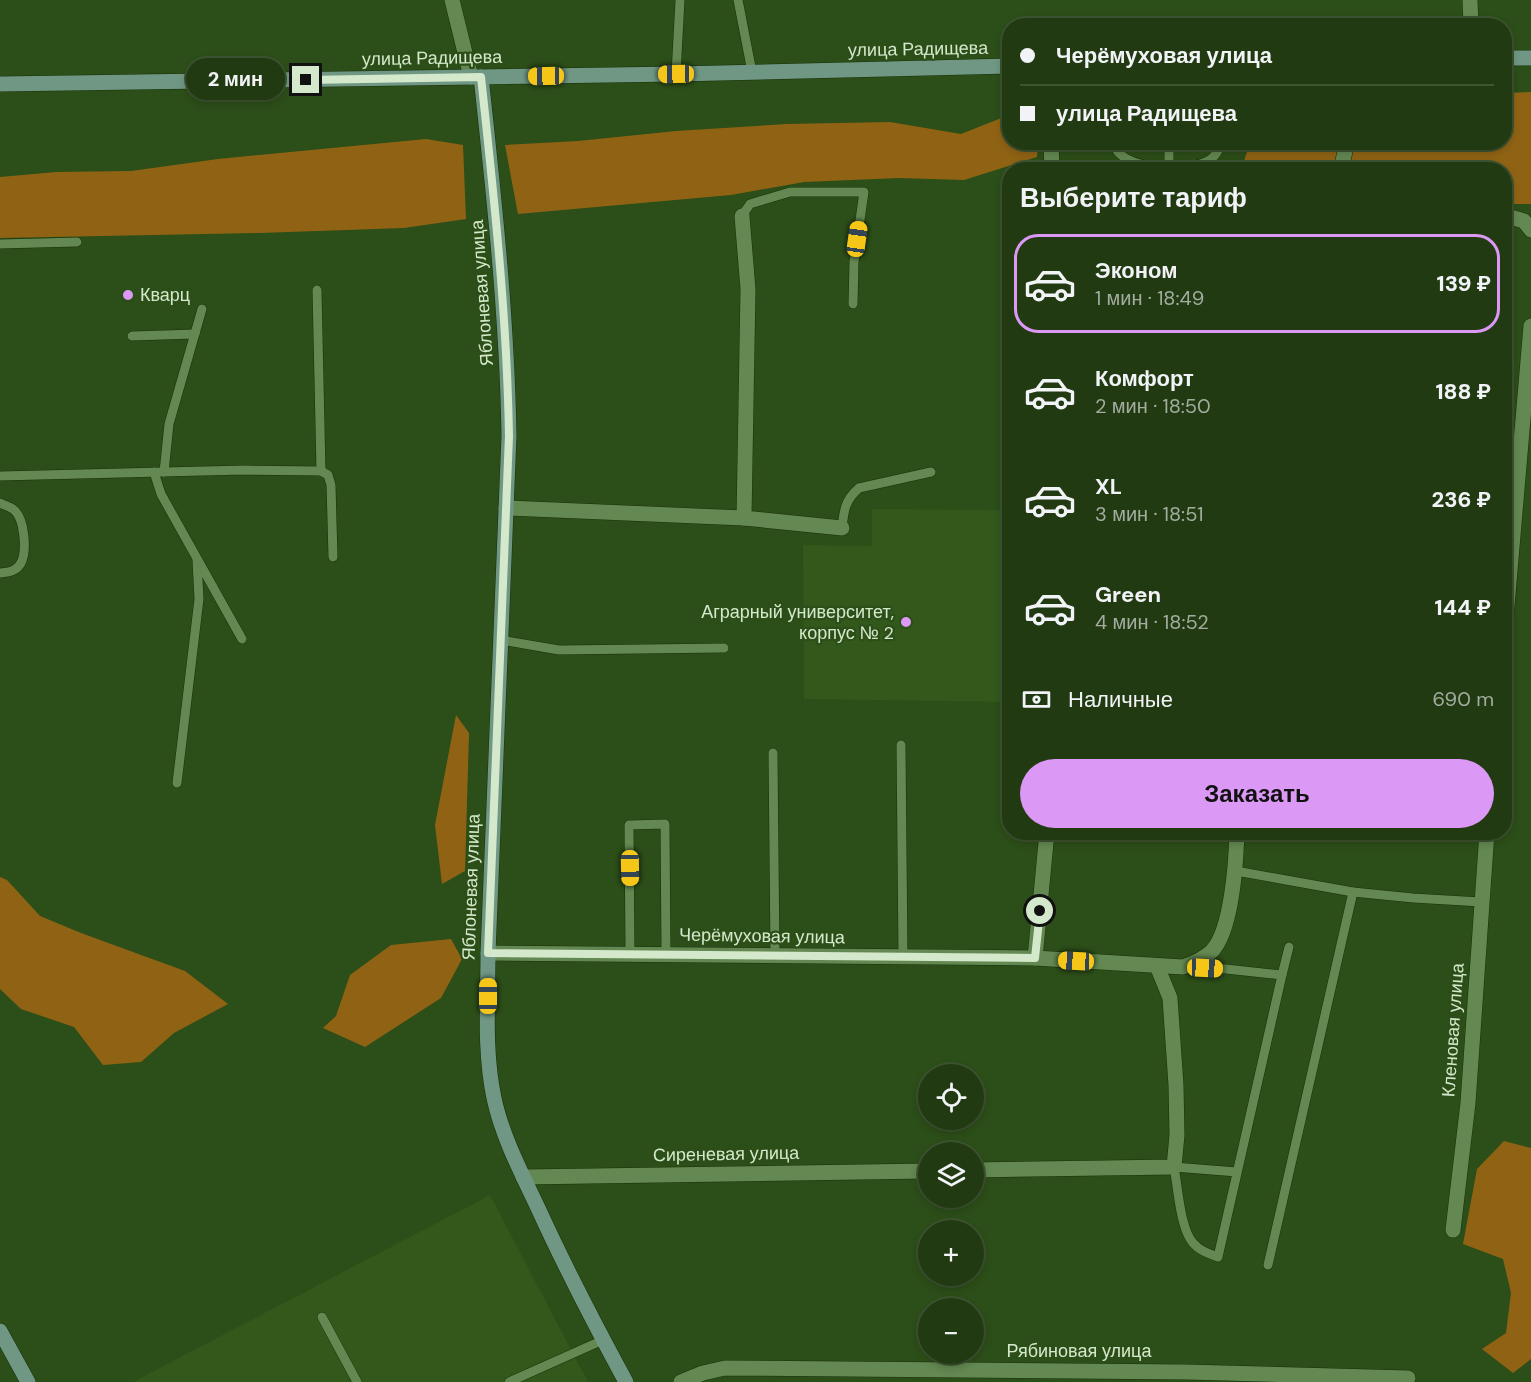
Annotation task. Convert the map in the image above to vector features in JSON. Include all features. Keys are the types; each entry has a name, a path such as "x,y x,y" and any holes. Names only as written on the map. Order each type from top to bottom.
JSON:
{"street":[{"path":"452,0 476,77"},
{"path":"1470,0 1471,18"},
{"path":"1512,58 1531,58"},
{"name":"улица Радищева","path":"0,84 676,74 1002,66"},
{"name":"Яблоневая улица","path":"476,77 497,225 508,370 509,436 488,953 489,1068 494,1099 505,1135 523,1177 571,1278 626,1382"},
{"path":"742,216 748,289 744,519"},
{"path":"1512,217 1524,221 1531,230"},
{"path":"1512,547 1531,326"},
{"path":"506,508 744,519 842,528"},
{"path":"1035,958 1046,840"},
{"path":"1183,967 1201,960 1213,950 1222,935 1236,871 1237,840"},
{"name":"Кленовая улица","path":"1452,1230 1468,1103 1486,840"},
{"name":"Черёмуховая улица","path":"488,953 1035,958 1183,967"},
{"path":"984,1170 1174,1167 1177,1135 1170,998 1157,966"},
{"name":"Сиреневая улица","path":"523,1177 918,1171"},
{"path":"0,1331 28,1382"},
{"name":"Рябиновая улица","path":"681,1382 703,1373 725,1368 1186,1377 1407,1378"}],"lane":[{"path":"676,74 680,0"},
{"path":"738,0 752,72"},
{"path":"1118,150 1121,155 1134,162"},
{"path":"1207,162 1219,150"},
{"path":"742,216 750,204 760,199 790,192 864,192 854,262 853,304"},
{"path":"0,244 78,242"},
{"path":"317,290 321,471"},
{"path":"202,309 169,424 159,472 161,494 242,639"},
{"path":"132,336 195,334"},
{"path":"0,476 321,471 328,475 331,485 333,557"},
{"path":"842,528 844,505 859,488 931,472"},
{"path":"0,503 15,510 22,522 24,545 21,564 12,572 0,573"},
{"path":"177,783 199,599 197,561"},
{"path":"501,640 559,650 724,648"},
{"path":"901,745 903,957"},
{"path":"773,753 775,956"},
{"path":"630,954 629,825 665,824 666,955"},
{"path":"1236,871 1353,892 1481,902"},
{"path":"1268,1265 1353,892"},
{"path":"1237,1172 1174,1167 1184,1224 1191,1241 1202,1251 1218,1257 1289,947"},
{"path":"1183,967 1282,975"},
{"path":"321,1317 357,1382"},
{"path":"509,1382 603,1340"}],"shaded area":[{"path":"1531,92 1531,204 1512,204 1512,162 1244,162 1248,150 1512,150 1512,93"},
{"path":"1002,118 1002,150 1038,150 1037,157 1021,162 1002,162 1002,168 964,180 899,178 804,182 731,195 518,214 505,145 786,124 890,122 961,134"},
{"path":"426,139 463,145 466,219 404,228 0,238 0,177 56,172 131,171 218,159"},
{"name":"Аграрный университет, корпус № 2","path":"872,509 1002,510 1002,702 804,699 803,545 872,546"},
{"path":"456,715 469,733 465,871 442,884 435,825"},
{"path":"0,877 7,880 40,916 185,971 228,1004 174,1033 141,1062 103,1065 74,1027 21,1009 0,989"},
{"path":"451,939 462,959 441,998 365,1047 323,1028 336,1016 350,975 391,945"},
{"path":"1504,1141 1531,1148 1531,1359 1513,1373 1482,1349 1506,1333 1511,1293 1503,1259 1463,1244 1477,1169"},
{"path":"490,1195 588,1382 133,1382"}],"place":[{"name":"Кварц","path":"128,295"},
{"name":"Аграрный университет, корпус № 2","path":"906,622"}],"route":[{"path":"306,80 481,77 503,301 508,370 509,436 488,953 1035,958 1040,911"}]}
